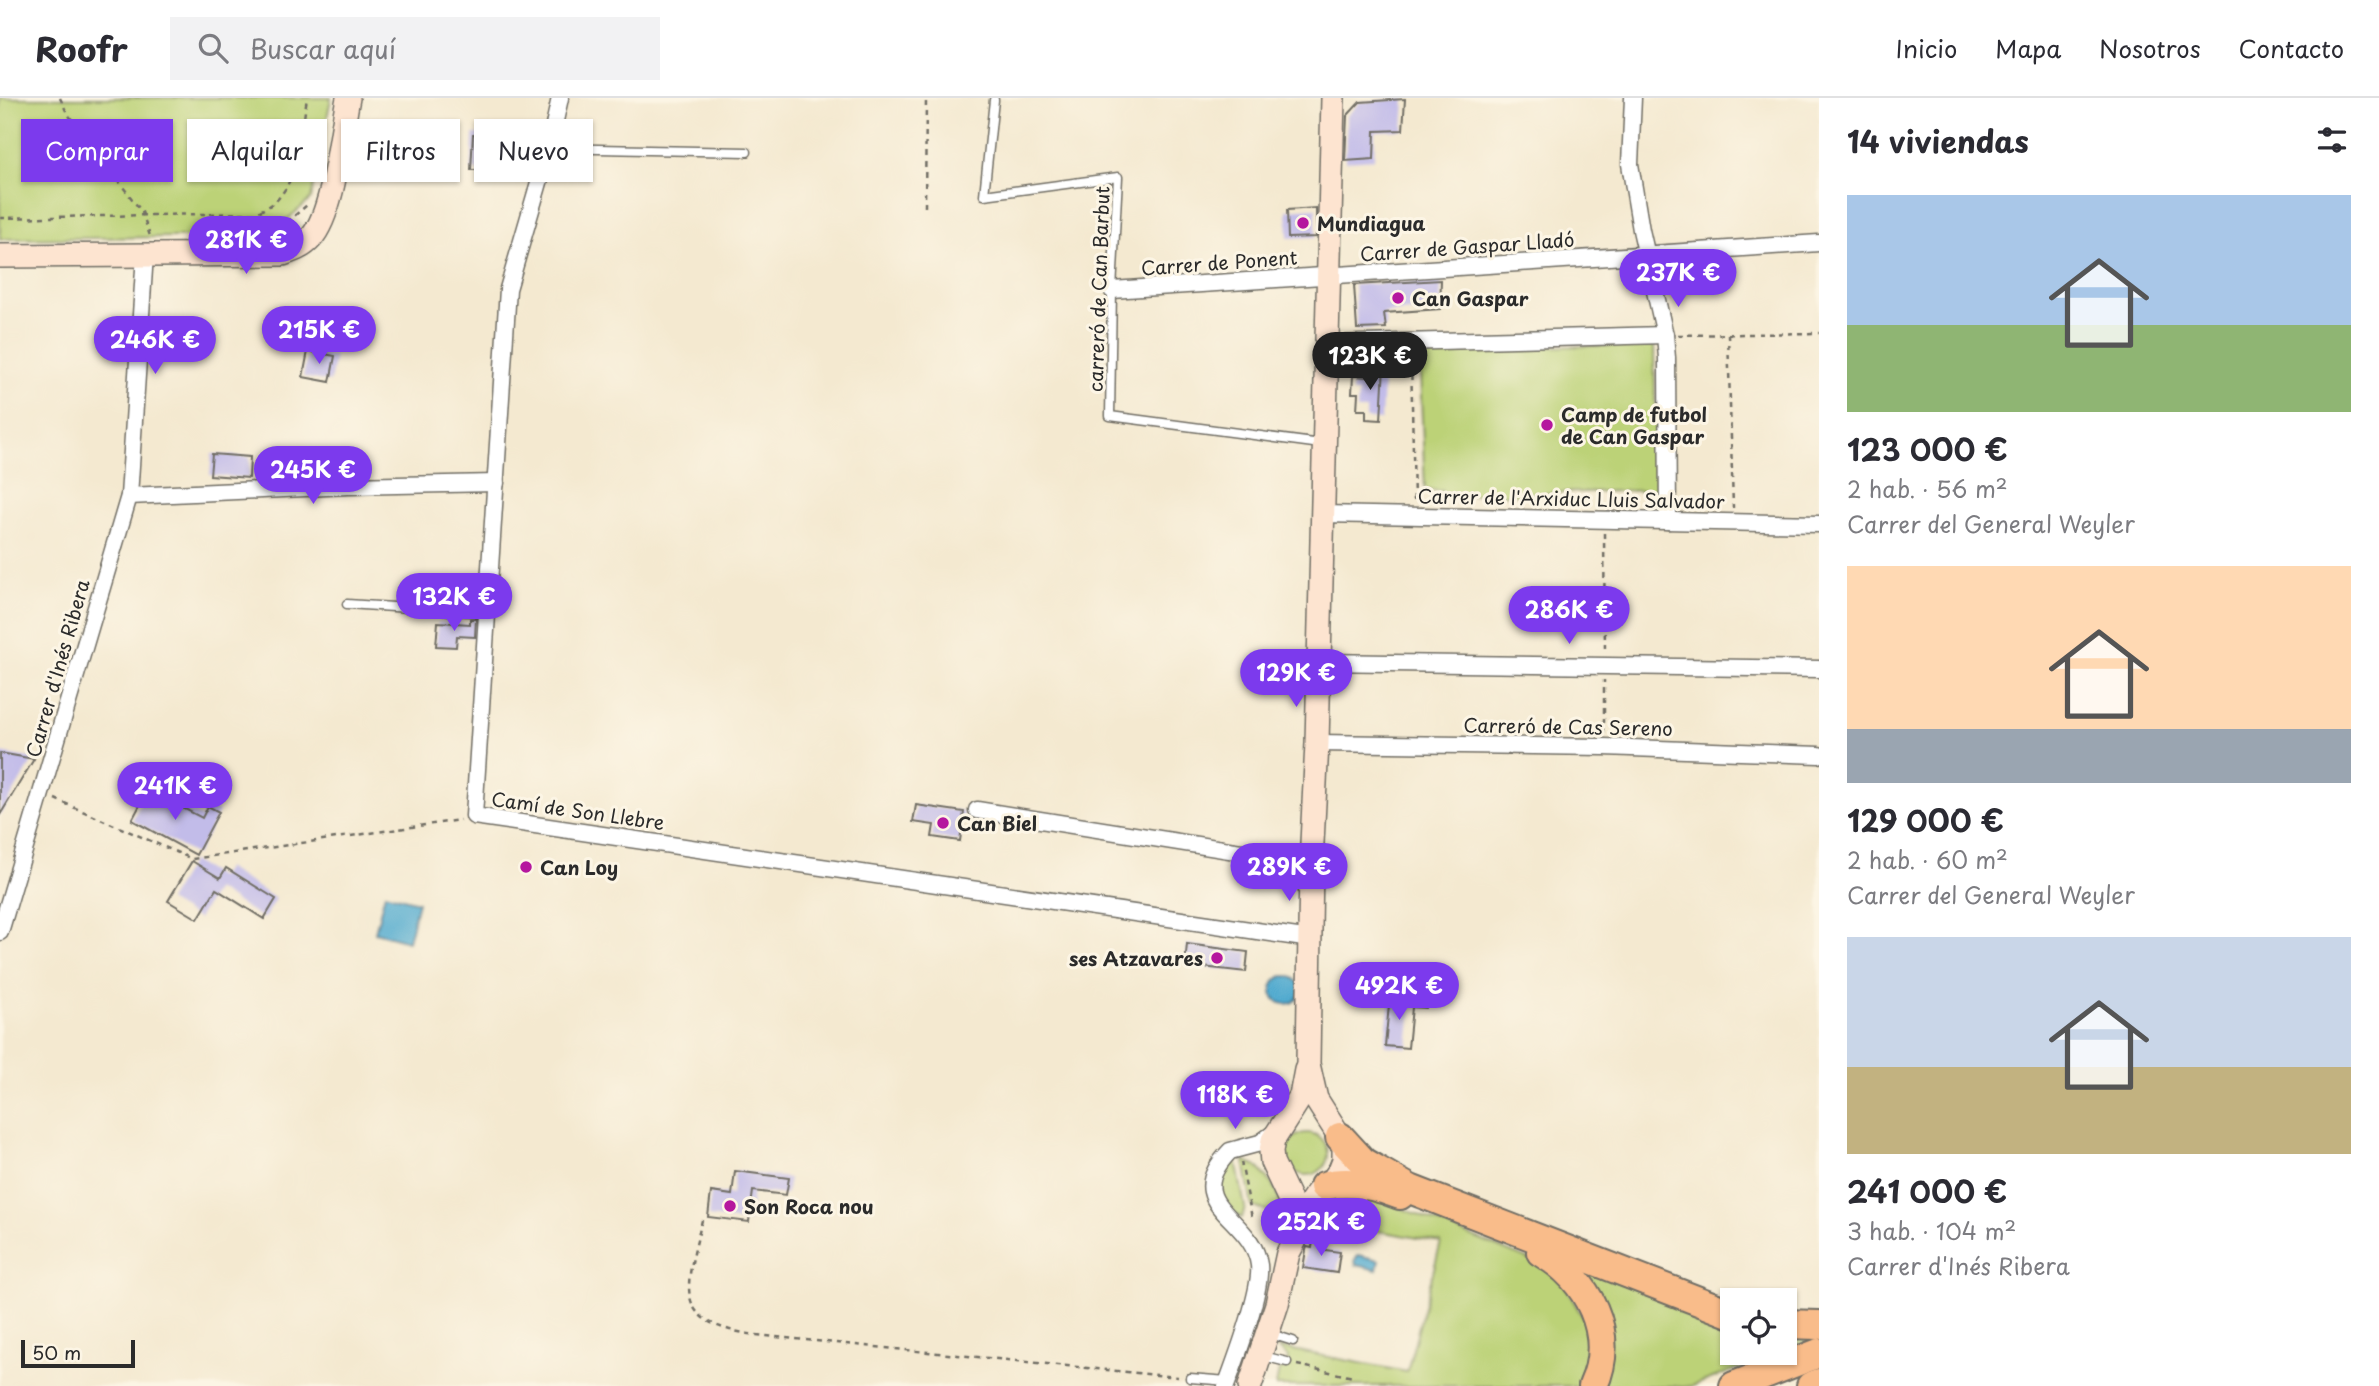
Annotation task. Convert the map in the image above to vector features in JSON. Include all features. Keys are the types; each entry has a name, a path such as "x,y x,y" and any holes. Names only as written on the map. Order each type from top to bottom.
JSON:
{"highway":[{"path":"1337,1132 1363,1162 1410,1189 1720,1310"},
{"path":"1324,1186 1353,1184 1396,1193 1520,1242 1555,1260 1578,1282 1597,1318 1601,1357 1593,1386"},
{"path":"1797,1324 1819,1325"},
{"path":"1734,1386 1819,1353"},
{"path":"1811,1386 1819,1383"}],"street":[{"path":"0,256 148,246 283,254 300,248 312,237 321,222 329,199 348,98"},
{"name":"Camí de Son Llebre","path":"555,119 560,98"},
{"path":"1289,1253 1287,1237 1290,1205 1270,1151 1279,1129 1298,1102 1308,1064 1311,863 1317,743 1333,98"},
{"path":"1633,98 1630,164 1646,255 1665,335 1667,358 1668,521"},
{"name":"Camí de Son Llebre","path":"539,182 508,289 474,816 1311,939"},
{"name":"Carrer de Gaspar Lladó","path":"1328,276 1819,243"},
{"name":"Carrer d'Inés Ribera","path":"0,932 129,496 148,246"},
{"name":"Carrer de Ponent","path":"1112,290 1328,276"},
{"path":"1326,344 1665,335"},
{"path":"129,496 348,486 496,483"},
{"name":"Carrer de l'Arxiduc Lluis Salvador","path":"1322,514 1819,524"},
{"path":"1319,662 1819,669"},
{"name":"Carreró de Cas Sereno","path":"1317,743 1604,747 1819,755"},
{"path":"977,810 1311,863"},
{"path":"1235,1384 1261,1356 1302,1215 1309,1203 1324,1186 1334,1180 1340,1170 1344,1149 1337,1132 1316,1100 1308,1064"},
{"path":"1235,1384 1259,1267 1252,1242 1219,1209 1212,1195 1212,1178 1230,1151 1260,1143 1289,1122 1312,1117 1323,1121 1337,1132"},
{"path":"1223,1161 1240,1155 1251,1156 1302,1190 1324,1186"}],"lane":[{"name":"carreró de Can Barbut","path":"994,100 984,195 1118,177 1112,290 1110,416 1324,444"},
{"path":"593,149 747,152"},
{"path":"347,604 487,613"},
{"path":"1268,1333 1293,1341"},
{"path":"1261,1356 1287,1362"},
{"path":"1190,1378 1235,1384"}],"path":[{"path":"60,98 67,113 143,216 148,246"},
{"path":"0,218 256,213 274,203 285,189 297,162 307,98"},
{"path":"925,207 926,98"},
{"path":"268,239 312,201"},
{"path":"1665,335 1819,333"},
{"path":"1728,334 1733,522"},
{"path":"1410,341 1415,516"},
{"path":"1604,519 1604,747"},
{"path":"42,795 192,859 474,816"},
{"path":"702,1220 688,1278 689,1298 694,1309 703,1318 724,1329 756,1335 1190,1378"},
{"path":"1287,1362 1353,1377"}],"green space":[{"path":"0,98 331,98 327,119 187,119 187,182 314,182 311,199 268,236 0,239"},
{"name":"Camp de futbol de Can Gaspar","path":"1654,345 1657,490 1442,496 1442,491 1425,490 1419,349"},
{"path":"1307,1133 1322,1139 1328,1154 1322,1169 1307,1175 1292,1169 1286,1154 1292,1139"},
{"path":"1236,1161 1245,1207 1242,1218 1225,1205 1218,1188 1223,1171"},
{"path":"1244,1161 1258,1167 1277,1191 1282,1214 1252,1207"},
{"path":"1369,1195 1537,1263 1563,1283 1585,1321 1589,1361 1582,1386 1276,1386 1279,1369 1286,1369 1288,1357 1277,1347 1407,1372 1441,1242 1316,1220 1326,1209 1338,1203 1367,1203"},
{"path":"1570,1260 1720,1318 1720,1365 1747,1365 1692,1386 1603,1386"},
{"path":"1797,1334 1819,1337 1797,1345"}],"water":[{"path":"385,893 418,902 408,941 375,932"},
{"path":"1286,976 1296,980 1300,990 1296,1000 1286,1004 1276,1000 1272,990 1276,980"},
{"path":"1358,1255 1379,1260 1377,1270 1356,1265"}],"building":[{"path":"1405,99 1403,130 1375,131 1374,159 1345,161 1347,116 1360,102"},
{"path":"473,134 474,134 474,170 471,170"},
{"name":"Mundiagua","path":"1316,208 1316,237 1288,238 1287,210"},
{"name":"Can Gaspar","path":"1441,280 1440,309 1384,313 1386,328 1357,329 1354,285"},
{"path":"308,351 335,356 330,382 303,377"},
{"path":"1369,364 1384,365 1381,420 1366,419 1366,410 1357,410 1358,393 1352,393 1353,376 1368,377"},
{"path":"212,454 250,457 249,478 210,475"},
{"path":"470,619 476,619 475,637 457,636 456,647 436,646 438,622 470,624"},
{"path":"0,753 34,759 0,815"},
{"path":"148,790 202,818 208,806 219,812 196,855 132,820"},
{"name":"Can Biel","path":"916,805 964,812 960,841 932,837 934,825 913,822"},
{"path":"192,861 220,878 226,868 276,899 264,919 216,889 198,919 168,901"},
{"name":"ses Atzavares","path":"1187,944 1248,952 1246,972 1185,965"},
{"path":"1416,988 1428,990 1426,1008 1413,1007"},
{"path":"1390,995 1413,997 1408,1048 1385,1046"},
{"name":"Son Roca nou","path":"735,1171 789,1178 786,1195 753,1191 749,1222 708,1217 711,1192 732,1195"},
{"path":"1313,1241 1326,1243 1325,1250 1340,1252 1337,1273 1303,1268 1307,1247 1312,1248"}],"place":[{"name":"Mundiagua","path":"1303,223"},
{"name":"Can Gaspar","path":"1398,298"},
{"name":"Camp de futbol de Can Gaspar","path":"1547,425"},
{"name":"Can Biel","path":"943,823"},
{"name":"Can Loy","path":"526,867"},
{"name":"ses Atzavares","path":"1217,958"},
{"name":"Son Roca nou","path":"730,1206"}]}
